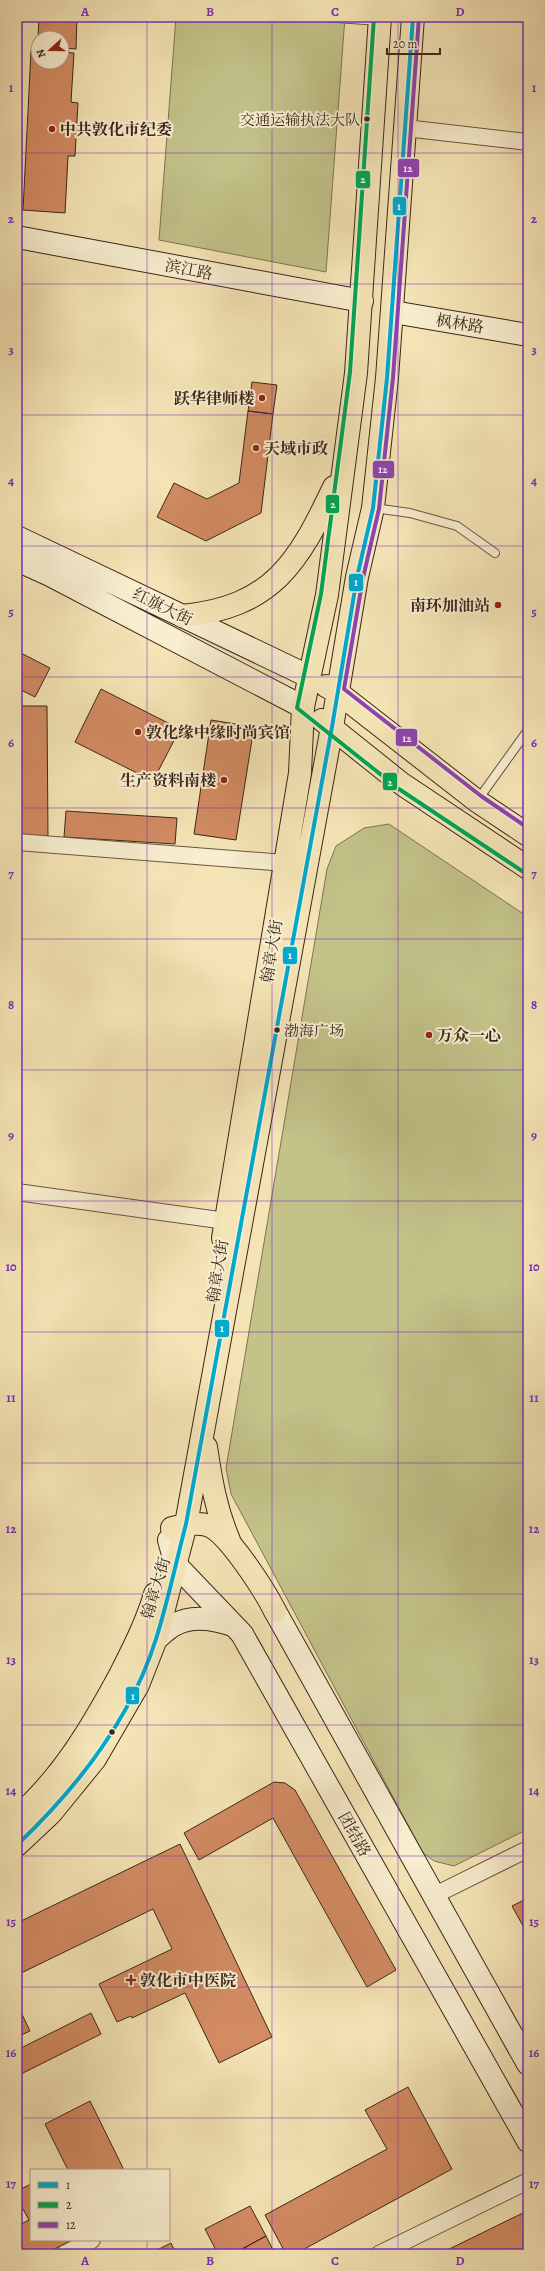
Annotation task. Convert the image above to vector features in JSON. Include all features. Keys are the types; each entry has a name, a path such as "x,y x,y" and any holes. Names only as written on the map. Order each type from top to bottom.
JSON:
{"main road":[{"name":"翰章大街","path":"17,1818 53,1781 81,1742 105,1704 139,1637 152,1605 176,1531 204,1427 332,727 357,577 373,508 393,312 413,17"},
{"name":"翰章大街","path":"176,1531 194,1413 300,773 303,707 308,676 327,594 356,373 380,19"},
{"name":"滨江路","path":"17,237 362,301"},
{"name":"枫林路","path":"393,312 528,335"},
{"path":"182,616 210,613 244,602 274,582 300,553 343,470"},
{"name":"红旗大街","path":"17,537 308,676"},
{"name":"红旗大街","path":"17,560 50,575 303,707"},
{"path":"308,676 337,692 477,801 528,835"},
{"path":"303,707 332,727 402,784 528,868"},
{"path":"204,1427 212,1488 220,1520 233,1548 275,1612 528,2064"},
{"path":"176,1531 211,1526 233,1548"},
{"name":"团结路","path":"176,1531 176,1565 242,1634 528,2141"},
{"name":"翰章大街","path":"17,1845 51,1813 95,1759 138,1685 156,1639 176,1565"},
{"path":"156,1639 174,1624 196,1619 217,1620 233,1625"}],"street":[{"path":"405,128 528,142"},
{"path":"17,842 285,863"},
{"path":"17,1192 226,1221"},
{"path":"433,1896 528,1849"},
{"path":"379,2254 528,2181"},
{"path":"64,2254 90,2241"}],"lane":[{"path":"323,17 380,19"},
{"path":"373,508 410,513 456,526 495,553"},
{"path":"477,801 528,730"}],"green space":[{"path":"176,17 345,17 326,272 159,240"},
{"name":"渤海广场","path":"389,824 528,917 528,1829 454,1866 434,1861 423,1853 231,1494 226,1468 327,869 336,846 364,828"}],"building":[{"path":"39,17 77,17 76,49 70,49 70,30 38,30"},
{"name":"中共敦化市纪委","path":"70,53 74,53 71,102 78,103 75,156 68,156 65,213 23,210 30,70 70,70"},
{"name":"跃华律师楼","path":"252,382 277,385 273,414 248,411"},
{"name":"天域市政","path":"248,411 273,414 261,513 206,541 157,517 174,483 207,499 239,483"},
{"path":"17,651 50,668 35,697 17,688"},
{"path":"101,689 180,729 153,781 75,742"},
{"path":"17,706 47,706 48,838 17,839"},
{"name":"生产资料南楼","path":"211,720 254,727 236,840 194,834"},
{"path":"66,811 177,818 175,844 64,837"},
{"path":"274,1782 285,1783 295,1790 396,1970 367,1987 273,1818 199,1860 184,1833"},
{"path":"180,1844 272,2037 219,2063 185,1993 132,2018 131,2016 117,2022 99,1984 172,1949 153,1909 17,1975 17,1923"},
{"path":"528,1898 528,1935 512,1906"},
{"path":"17,2004 30,2031 17,2037"},
{"path":"91,2013 101,2034 17,2076 17,2050"},
{"path":"408,2087 452,2169 295,2254 286,2254 265,2215 387,2149 365,2110"},
{"path":"90,2101 124,2169 68,2169 45,2124"},
{"path":"30,2184 30,2241 70,2241 45,2254 17,2254 17,2226 29,2220 17,2198 17,2191"},
{"path":"250,2206 266,2236 233,2254 218,2254 205,2229"},
{"path":"525,2212 528,2217 528,2254 439,2254"},
{"path":"266,2236 275,2254 233,2254"},
{"path":"171,2243 176,2254 149,2254"}],"transit line":[{"name":"2","path":"374,17 350,372 321,594 297,708 399,789 525,873"},
{"name":"1","path":"17,1845 61,1800 81,1776 100,1751 132,1697 156,1639 186,1524 332,727 357,577 373,508 387,378 413,17"},
{"name":"12","path":"419,17 393,378 379,509 363,578 344,689 481,796 528,828"}],"place":[{"name":"交通运输执法大队","path":"367,119"},
{"name":"中共敦化市纪委","path":"52,129"},
{"name":"跃华律师楼","path":"262,398"},
{"name":"天域市政","path":"256,448"},
{"name":"南环加油站","path":"498,605"},
{"name":"敦化缘中缘时尚宾馆","path":"138,732"},
{"name":"生产资料南楼","path":"224,780"},
{"name":"渤海广场","path":"277,1030"},
{"name":"万众一心","path":"429,1035"},
{"name":"敦化市中医院","path":"131,1980"}]}
